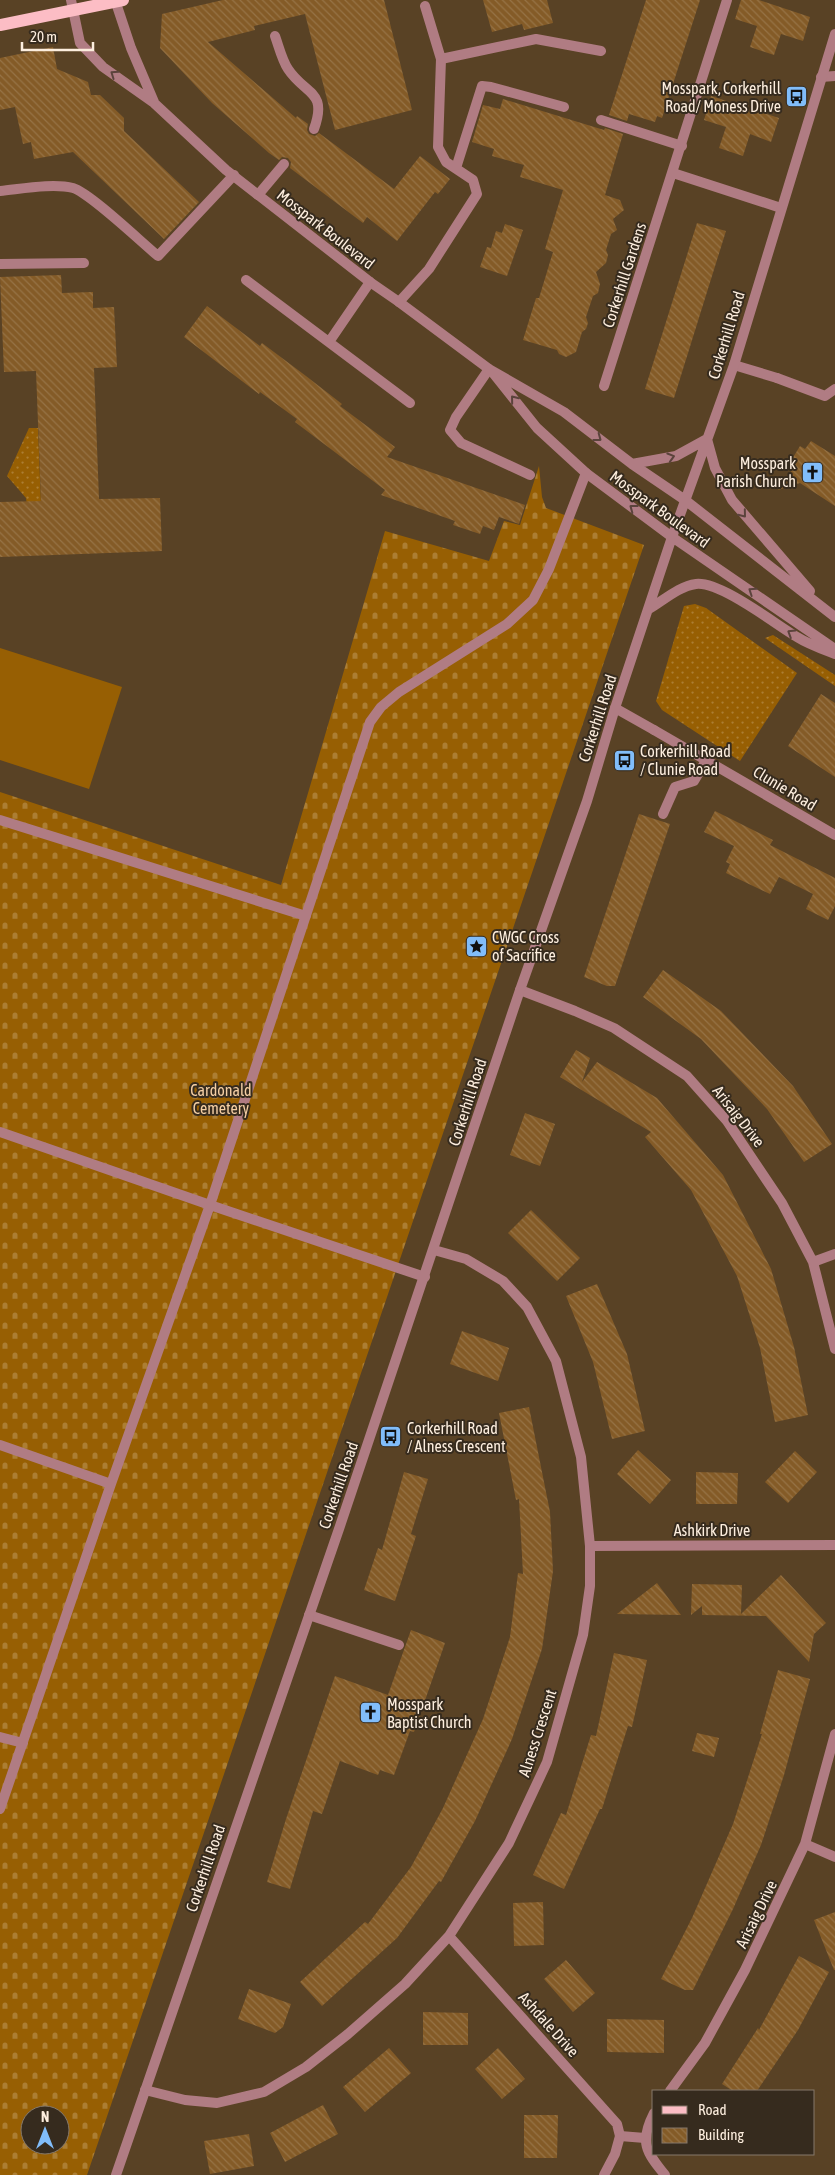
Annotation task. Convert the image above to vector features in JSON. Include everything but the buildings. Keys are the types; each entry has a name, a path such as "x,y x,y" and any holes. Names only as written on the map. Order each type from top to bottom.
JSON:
{"main road":[{"path":"0,25 72,5 117,1"}],"street":[{"name":"Corkerhill Gardens","path":"604,386 727,0"},
{"name":"Mosspark Boulevard","path":"117,1 154,103"},
{"name":"Mosspark Boulevard","path":"72,5 80,43 103,67 154,103 185,134 234,176 370,282 400,302 489,369 564,412 632,464 685,500 835,617"},
{"path":"400,302 428,269 477,194 473,180 446,162 438,147 441,59 425,6"},
{"name":"Corkerhill Road","path":"116,2175 434,1250 520,990 587,800 615,708 672,537 734,365 835,34"},
{"path":"275,36 288,70 316,99 320,112 314,129"},
{"path":"441,59 536,39 602,51"},
{"path":"822,77 835,76"},
{"path":"456,168 482,86 564,106"},
{"path":"601,120 682,146"},
{"path":"258,195 284,164"},
{"path":"673,173 781,208"},
{"path":"0,191 49,187 74,188 90,198 158,256 234,176"},
{"path":"0,264 84,263"},
{"path":"246,280 410,403"},
{"path":"329,342 370,282"},
{"path":"734,365 777,378 835,401"},
{"path":"489,369 456,417 450,430 461,443 530,475"},
{"name":"Mosspark Boulevard","path":"489,369 537,428 586,473 672,537 835,648"},
{"path":"824,396 835,388"},
{"path":"632,464 676,456 707,439 716,468 732,500 826,609"},
{"path":"0,1810 111,1484 210,1205 370,722 381,708 399,692 507,624 533,600 549,569 586,473"},
{"path":"649,609 681,589 694,584 706,584 728,593 799,638 835,654"},
{"name":"Clunie Road","path":"615,708 707,759 835,835"},
{"path":"663,814 675,787 694,781 707,759"},
{"path":"0,820 306,916"},
{"name":"Arisaig Drive","path":"520,990 575,1010 614,1028 687,1076 728,1121 782,1203 813,1262 835,1349"},
{"path":"0,1132 424,1277"},
{"name":"Alness Crescent","path":"145,2090 185,2100 217,2103 264,2092 306,2067 348,2034 405,1984 449,1936 509,1843 546,1762 583,1635 590,1586 590,1546 581,1457 556,1361 527,1307 503,1281 466,1259 434,1250"},
{"path":"813,1262 835,1254"},
{"path":"0,1445 111,1484"},
{"name":"Ashkirk Drive","path":"590,1546 835,1545"},
{"path":"309,1616 399,1646"},
{"name":"Arisaig Drive","path":"671,2090 706,2043 745,1970 806,1844 835,1734"},
{"path":"0,1736 23,1743"},
{"path":"806,1844 835,1857"},
{"name":"Ashdale Drive","path":"449,1936 609,2113 617,2124 620,2136"},
{"path":"652,2117 645,2138 648,2155 665,2175"},
{"path":"604,2175 616,2154 620,2136 645,2138"}],"green space":[{"path":"29,428 38,428 41,505 27,505 26,498 7,476"},
{"name":"Cardonald Cemetery","path":"539,466 542,497 546,508 644,545 87,2175 0,2175 0,792 281,885 385,531 489,561 504,521 520,525"},
{"path":"695,604 706,608 797,673 740,761 662,710 656,701 684,606"},
{"path":"773,635 835,675 835,686 765,638"},
{"path":"0,648 122,687 89,789 0,760"}],"place":[{"name":"Mosspark, Corkerhill Road/ Moness Drive","path":"797,97"},
{"name":"Mosspark Parish Church","path":"812,472"},
{"name":"Corkerhill Road / Clunie Road","path":"624,760"},
{"name":"CWGC Cross of Sacrifice","path":"476,946"},
{"name":"Corkerhill Road / Alness Crescent","path":"391,1437"},
{"name":"Mosspark Baptist Church","path":"371,1713"}]}
